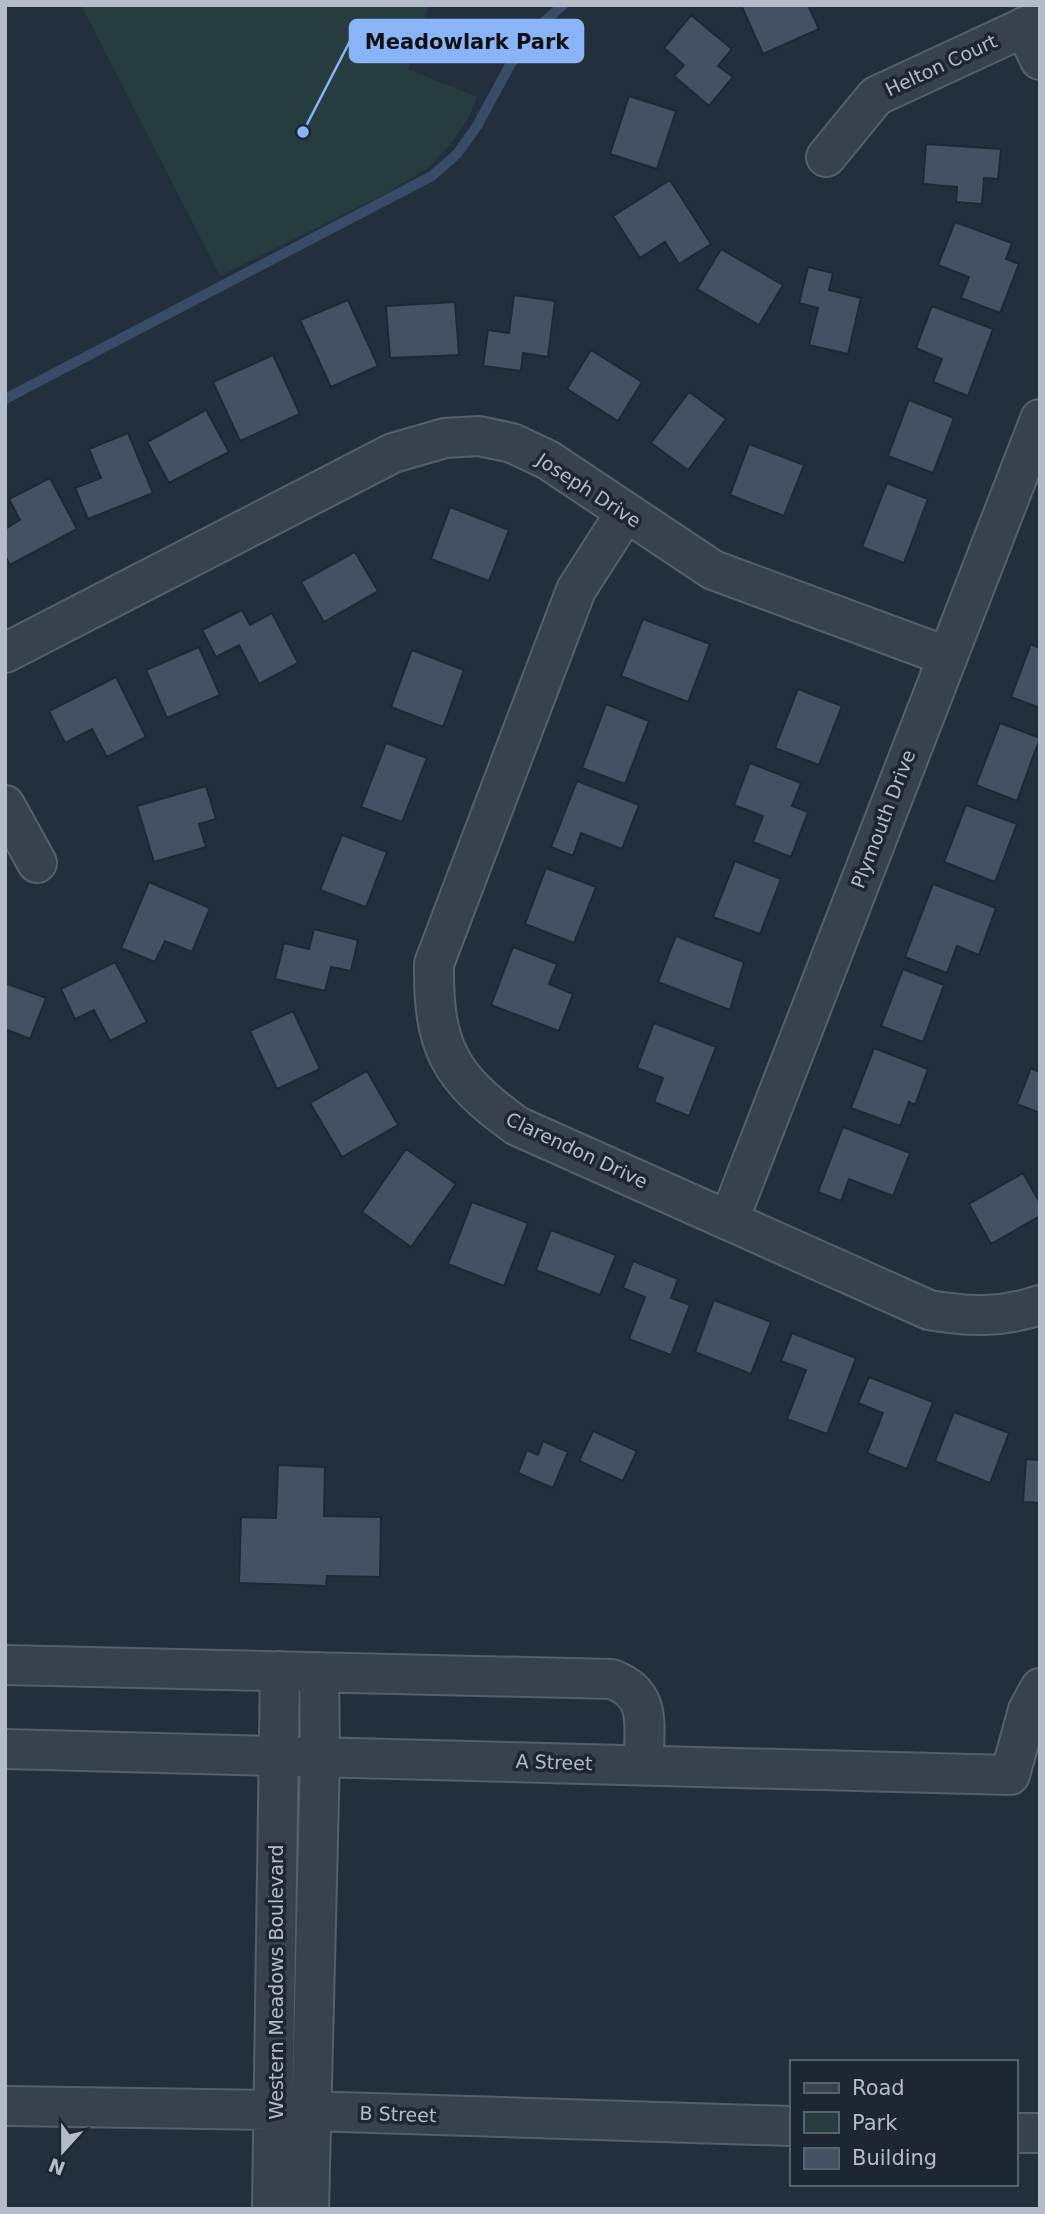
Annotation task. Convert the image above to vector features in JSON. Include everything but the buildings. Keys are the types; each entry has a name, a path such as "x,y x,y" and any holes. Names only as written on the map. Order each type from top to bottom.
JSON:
{"street":[{"name":"Helton Court","path":"826,157 876,96 1035,36"},
{"name":"Plymouth Drive","path":"729,1220 1040,419"},
{"name":"Joseph Drive","path":"5,653 393,453 444,438 480,436 512,443 548,460 713,570 946,656"},
{"name":"Clarendon Drive","path":"626,512 576,590 433,964 433,1006 440,1041 461,1076 484,1102 517,1126 929,1310 972,1317 1012,1314 1040,1305"},
{"path":"5,805 37,863"},
{"path":"5,1665 612,1679 629,1685 639,1694 642,1706 644,1765"},
{"name":"Western Meadows Boulevard","path":"280,1671 279,1755 294,2110 309,2209"},
{"name":"Western Meadows Boulevard","path":"272,2209 294,2110 320,1756 318,1672"},
{"name":"A Street","path":"5,1749 1010,1775 1028,1710 1040,1688"},
{"name":"B Street","path":"5,2106 294,2110 790,2126"},
{"path":"1017,2133 1040,2133"}],"green space":[{"path":"81,5 429,5 408,69 477,97 468,119 450,145 429,167 387,193 220,276"}],"waterway":[{"path":"5,399 432,176 457,154 477,126 510,65 537,28 563,5"}],"place":[{"name":"Meadowlark Park","path":"303,132"}]}
